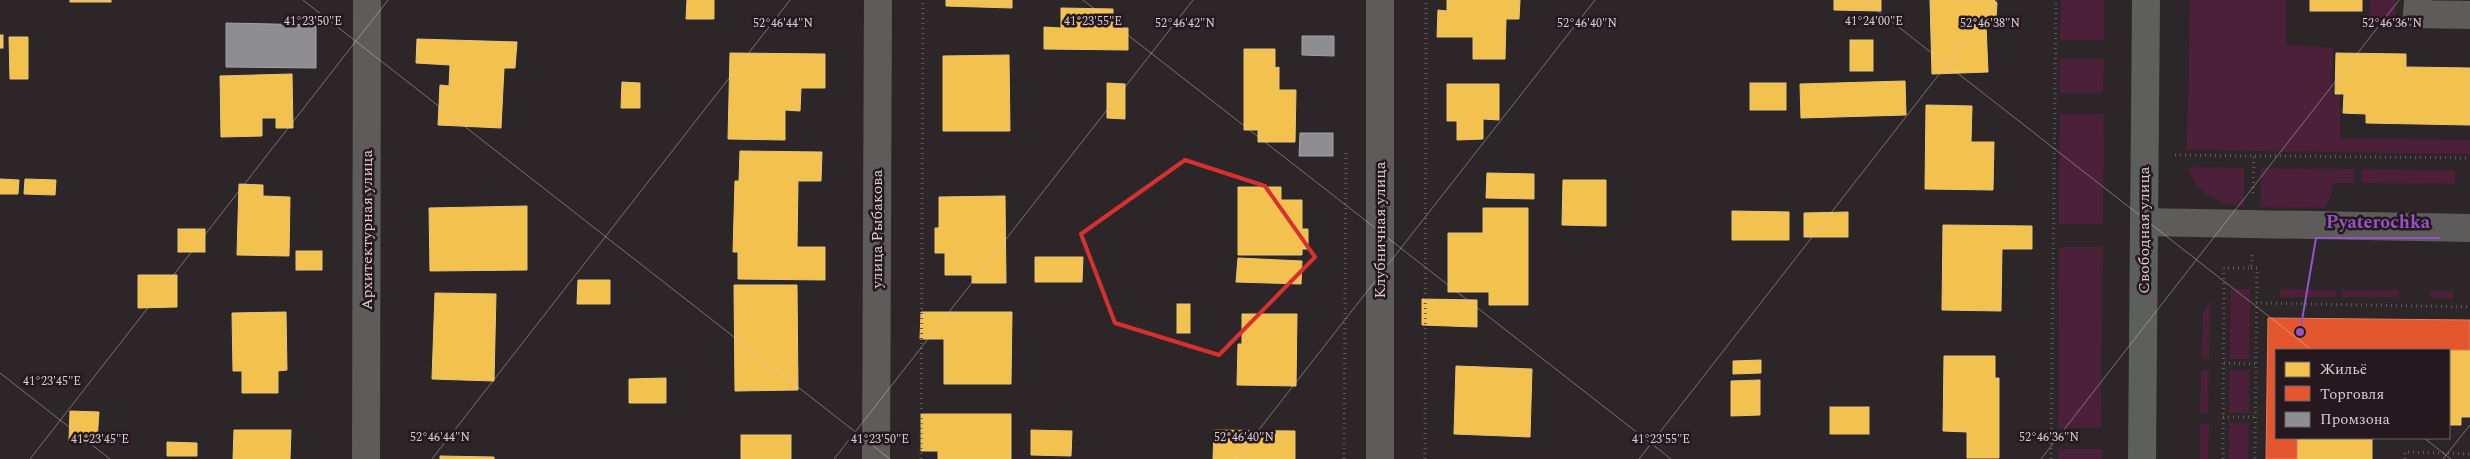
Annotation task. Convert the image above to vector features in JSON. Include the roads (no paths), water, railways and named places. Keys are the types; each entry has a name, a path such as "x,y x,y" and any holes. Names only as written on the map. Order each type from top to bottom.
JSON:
{"main road":[{"name":"Свободная улица","path":"2142,459 2146,0"}],"street":[{"name":"Архитектурная улица","path":"366,459 367,0"},
{"name":"улица Рыбакова","path":"876,459 878,0"},
{"name":"Клубничная улица","path":"1380,0 1380,459"},
{"path":"2418,0 2417,14 2470,16"},
{"path":"2144,222 2470,228"}],"place":[{"name":"Pyaterochka","path":"2300,332"}]}
